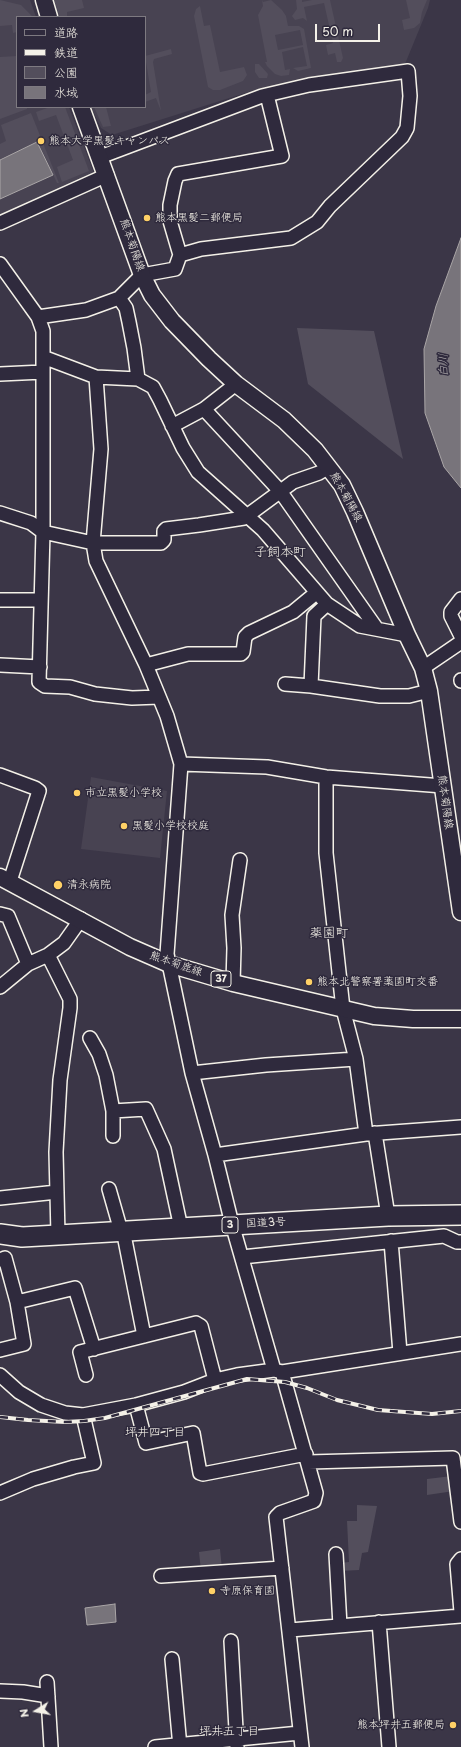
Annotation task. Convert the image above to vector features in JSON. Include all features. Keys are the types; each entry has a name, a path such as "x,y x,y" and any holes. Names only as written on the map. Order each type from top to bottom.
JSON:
{"highway":[{"name":"国道3号","path":"0,1244 58,1244 181,1228 233,1229 388,1216 461,1215"},
{"name":"国道3号","path":"0,1234 22,1237 123,1235 233,1229 461,1221"}],"main road":[{"path":"44,0 49,16"},
{"name":"熊本菊陽線","path":"82,108 142,275 152,295 172,321 236,384 284,420 315,450 342,485 356,512 422,668 429,691 459,885 461,912"},
{"name":"熊本菊鹿線","path":"5,879 130,947 169,964 234,983 374,1016 413,1019 461,1019"}],"street":[{"path":"100,157 267,95 317,84 408,71 410,96 407,128 397,142 330,206 317,222 291,238 208,248 180,255"},
{"path":"38,317 86,310 120,298 142,275 175,269 180,255 170,221 170,204 178,174 282,156 267,95"},
{"path":"0,223 107,175"},
{"path":"0,264 38,317 43,331 43,532 39,682 45,686 70,687 95,694 115,697 159,697"},
{"path":"120,298 126,308 134,348 138,379"},
{"path":"43,357 96,377 138,379 153,387 182,448 198,472 248,516 291,562 327,604 360,626 407,635"},
{"path":"0,374 43,372"},
{"path":"96,377 101,449 93,543 96,561 146,665 167,716 181,764 167,954 192,1073 215,1155 233,1229 307,1458 316,1493 314,1501 280,1513 276,1517 290,1630 302,1747"},
{"path":"172,426 204,409 236,384"},
{"path":"204,409 280,491 377,629"},
{"path":"0,513 31,523 43,532 93,543 161,543 164,540 164,531 166,529 237,519 248,516 254,509 292,482 319,473 329,467"},
{"path":"146,665 188,654 241,654 243,652 245,637 249,633 292,612 316,593"},
{"path":"461,599 451,612 451,616 452,621 461,636"},
{"path":"0,600 41,600"},
{"path":"311,686 314,616 327,604"},
{"path":"422,668 461,642"},
{"path":"0,665 40,667"},
{"path":"285,684 311,686 380,696 409,696 429,691"},
{"path":"181,764 267,767 326,777 443,786"},
{"path":"0,775 36,788 39,792 5,879"},
{"path":"326,777 326,853 343,1009 356,1059 370,1134 388,1216"},
{"path":"234,983 232,915 240,860"},
{"path":"0,914 8,916 28,964"},
{"path":"0,987 28,964 48,955 64,943 81,919"},
{"path":"48,955 70,999 60,1080 56,1152 58,1236"},
{"path":"90,1038 99,1054 103,1068 113,1112 113,1136"},
{"path":"192,1073 266,1065 356,1059"},
{"path":"113,1112 146,1109 164,1149 181,1228"},
{"path":"215,1155 370,1134 461,1127"},
{"path":"110,1189 123,1235 144,1336"},
{"path":"0,1198 57,1192"},
{"path":"242,1257 444,1236 457,1242 461,1242"},
{"path":"392,1242 400,1353"},
{"path":"0,1260 5,1258 16,1302 24,1344 0,1350"},
{"path":"16,1302 75,1288 94,1348"},
{"path":"86,1375 80,1352 196,1323 200,1326 214,1380"},
{"path":"0,1375 19,1392 41,1405 65,1413 83,1415 136,1405 184,1392 214,1380 461,1344"},
{"path":"136,1405 146,1443 193,1433 200,1473 203,1474 307,1458 453,1458 458,1472 461,1522"},
{"path":"0,1493 33,1479 74,1467 94,1463 83,1415"},
{"path":"336,1554 340,1626"},
{"path":"461,1559 457,1564 461,1612"},
{"path":"161,1576 282,1568"},
{"path":"290,1630 461,1616"},
{"path":"379,1622 389,1747"},
{"path":"231,1641 237,1743"},
{"path":"172,1659 180,1746"},
{"path":"47,1682 51,1747"},
{"path":"0,1692 23,1692 48,1696"},
{"path":"155,1747 237,1743 300,1733"}],"shaded area":[{"name":"熊本大学黒髪キャンパス","path":"0,0 30,0 36,16 16,16 16,108 69,108 95,176 0,219"},
{"name":"熊本大学黒髪キャンパス","path":"52,0 430,0 405,64 258,89 112,135 101,128 91,108 146,108 146,16 58,16"},
{"name":"黒髪小学校校庭","path":"91,777 167,791 160,858 81,849"}],"green space":[{"path":"0,0 21,5 32,16 16,16 16,32 13,33 12,25 0,26"},
{"path":"54,0 82,0 84,8 67,12 67,16 60,16"},
{"path":"262,0 263,2 271,0 286,16 288,26 299,26 304,29 311,68 298,71 293,68 307,66 303,47 282,52 285,70 290,69 289,75 281,76 275,74 267,66 265,62 267,62 258,15 263,6","holes":["300,30 303,45 278,50 275,35"]},
{"path":"296,0 302,0 302,2 312,0 330,0 343,58 341,62 337,62 335,53 328,55 326,45 333,43 324,3 304,7 307,21 303,18 295,20 292,16 297,9"},
{"path":"406,0 427,0 422,12 420,23 414,28 404,30 402,20 410,18"},
{"path":"200,6 204,26 210,25 220,72 244,67 247,75 243,81 220,90 213,90 208,87 194,16 196,9"},
{"path":"171,49 172,54 154,59 153,62 161,111 156,98 146,102 146,94 151,92 146,56"},
{"path":"16,56 16,108 27,109 0,119 0,57"},
{"path":"255,64 259,64 268,74 267,78 259,78 255,72"},
{"path":"47,108 65,108 89,171 62,182 57,167 73,160 56,115 39,121 36,112"},
{"path":"94,108 106,108 111,126 103,127"},
{"path":"31,113 59,183 57,183 38,142 0,159 0,144 6,141 1,125"},
{"path":"297,328 374,331 403,459 308,384"},
{"path":"452,1476 454,1491 427,1495 427,1479"},
{"path":"357,1505 377,1506 368,1552 362,1553 359,1570 340,1571 340,1563 349,1562 347,1521 357,1521"},
{"path":"220,1549 222,1569 201,1571 199,1552"}],"water":[{"path":"37,142 53,175 0,199 0,160"},
{"name":"白川","path":"461,238 461,488 444,467 425,413 424,349 436,306"},
{"path":"115,1604 116,1622 87,1625 85,1608"}],"railway":[{"path":"0,1417 65,1422 105,1418 247,1379 285,1382 307,1388 337,1400 378,1410 432,1414 461,1411"}],"place":[{"name":"熊本大学黒髪キャンパス","path":"41,141"},
{"name":"熊本黒髪二郵便局","path":"147,218"},
{"name":"市立黒髪小学校","path":"77,793"},
{"name":"黒髪小学校校庭","path":"124,826"},
{"name":"清永病院","path":"58,885"},
{"name":"熊本北警察署薬園町交番","path":"309,982"},
{"name":"寺原保育園","path":"212,1591"},
{"name":"熊本坪井五郵便局","path":"453,1725"}],"district":[{"name":"子飼本町","path":"280,552"},
{"name":"薬園町","path":"329,933"},
{"name":"坪井四丁目","path":"155,1433"},
{"name":"坪井五丁目","path":"229,1732"}]}
